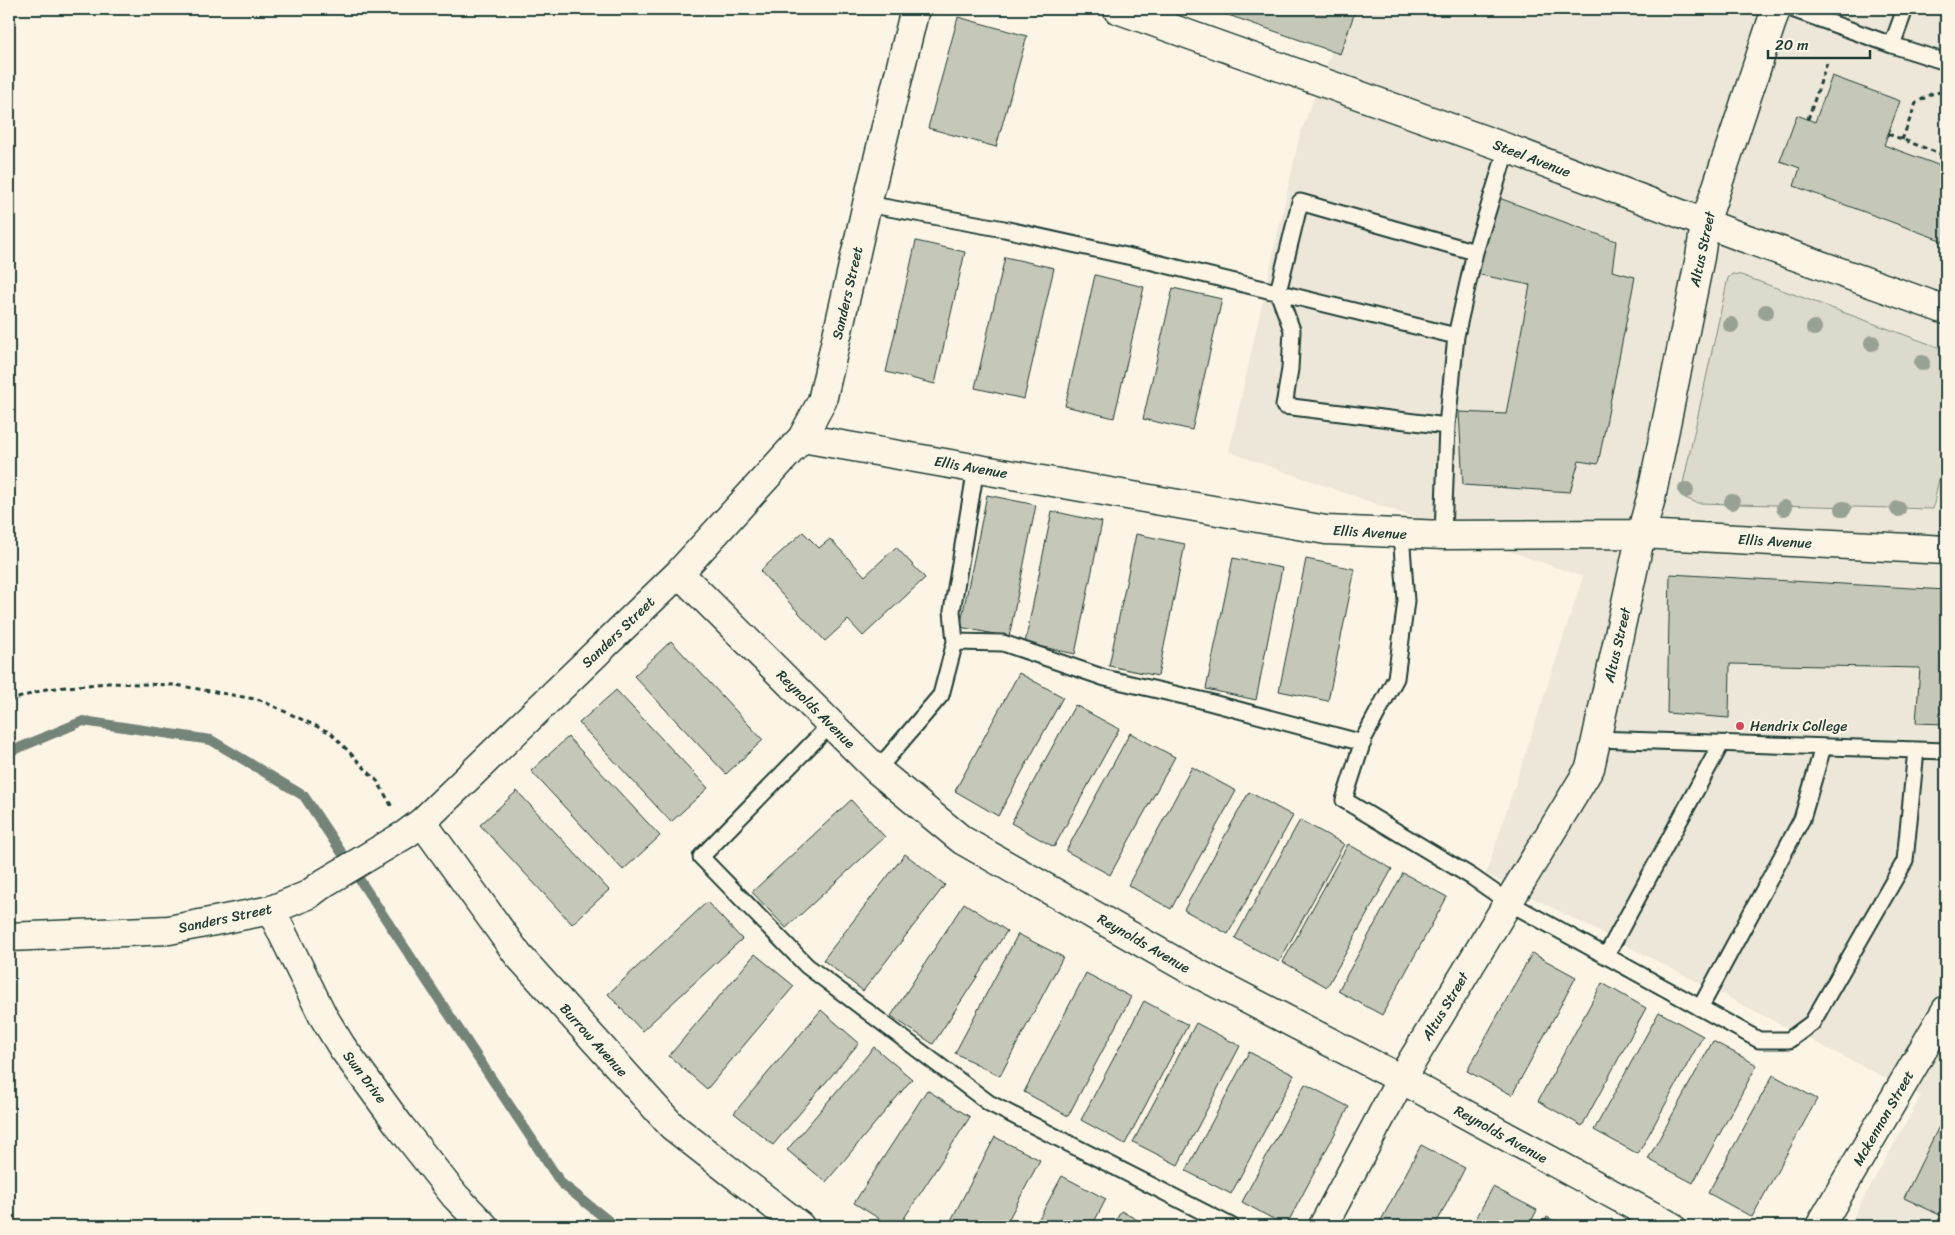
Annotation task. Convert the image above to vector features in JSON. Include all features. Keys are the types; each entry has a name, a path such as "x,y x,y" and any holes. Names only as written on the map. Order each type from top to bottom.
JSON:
{"street":[{"name":"Sanders Street","path":"9,936 169,930 271,910 308,895 324,883 405,834 679,573 802,438 822,401 867,204 915,9"},
{"name":"Steel Avenue","path":"1117,9 1508,148 1705,223 1946,310"},
{"name":"Altus Street","path":"1324,1226 1401,1079 1590,768 1641,534 1651,498 1700,257 1705,223 1776,9"},
{"name":"Ellis Avenue","path":"802,438 1326,530 1443,535 1641,534 1946,550"},
{"name":"Reynolds Avenue","path":"679,573 877,770 962,840 1186,968 1401,1079 1671,1226"},
{"name":"Burrow Avenue","path":"405,834 518,955 672,1126 800,1226"},
{"name":"Swn Drive","path":"271,910 323,1016 342,1047 399,1125 455,1196 484,1226"},
{"name":"Mckennon Street","path":"1820,1226 1946,1010"}],"lane":[{"path":"1792,9 1946,62"},
{"path":"1892,45 1905,9"},
{"path":"1443,535 1447,426 1456,336 1475,252 1508,148"},
{"path":"1447,426 1284,406 1290,369 1292,330 1278,292 1300,202 1475,252"},
{"path":"867,204 1004,229 1278,292 1456,336"},
{"path":"877,770 941,695 955,642 952,611 976,468"},
{"path":"1401,533 1406,601 1396,678 1362,743 1344,800 1472,877 1508,902 1759,1040 1789,1040 1812,1023 1905,861 1916,750"},
{"path":"955,642 1003,643 1105,678 1201,700 1362,743"},
{"path":"830,724 701,857 807,966 989,1103 1231,1226"},
{"path":"1596,739 1946,751"},
{"path":"1606,956 1722,744"},
{"path":"1700,1008 1802,819 1823,747"}],"path":[{"path":"1808,119 1828,60"},
{"path":"1902,140 1916,102 1931,94 1946,92"},
{"path":"1888,134 1945,155"},
{"path":"1939,166 1945,155 1946,146"},
{"path":"1945,516 1946,508"},
{"path":"9,701 46,689 108,683 176,686 260,700 331,733 378,782 405,834"}],"shaded area":[{"name":"Hendrix College","path":"1348,9 1946,9 1946,1226 1848,1226 1921,1096 1486,874 1583,577 1229,452 1300,134"},
{"path":"1732,274 1741,275 1946,350 1946,442 1933,509 1697,503 1685,498 1682,488 1728,278"}],"building":[{"path":"1211,9 1356,9 1340,54"},
{"path":"958,17 1027,36 996,147 928,128"},
{"path":"1832,76 1900,101 1884,145 1946,168 1946,242 1794,186 1800,168 1780,161 1797,115 1815,122"},
{"path":"1499,198 1616,241 1612,271 1635,277 1598,464 1579,461 1570,492 1463,485 1459,412 1506,414 1530,285 1476,274"},
{"path":"916,241 965,252 935,384 886,372"},
{"path":"1005,257 1054,268 1024,399 975,388"},
{"path":"1095,275 1144,287 1114,418 1065,406"},
{"path":"1173,288 1222,299 1192,430 1143,419"},
{"path":"987,495 1036,505 1009,637 960,627"},
{"path":"1052,511 1102,522 1075,654 1025,643"},
{"path":"803,532 819,548 830,539 865,576 896,547 925,578 863,636 848,620 825,641 760,571"},
{"path":"1136,534 1185,544 1158,676 1109,666"},
{"path":"1233,558 1282,568 1256,700 1206,689"},
{"path":"1306,559 1355,569 1328,701 1279,691"},
{"path":"1670,574 1946,590 1946,724 1916,723 1920,668 1730,664 1729,718 1667,713"},
{"path":"671,641 763,740 726,774 634,676"},
{"path":"1019,673 1063,697 998,816 955,791"},
{"path":"616,690 708,788 671,822 579,723"},
{"path":"1075,705 1119,729 1054,847 1011,823"},
{"path":"1130,733 1175,757 1110,875 1066,851"},
{"path":"568,737 660,836 623,870 531,771"},
{"path":"1192,767 1236,791 1171,909 1128,885"},
{"path":"517,791 609,890 572,924 480,825"},
{"path":"1249,792 1293,816 1228,934 1184,910"},
{"path":"851,800 885,837 786,928 752,892"},
{"path":"1300,820 1344,844 1279,962 1235,938"},
{"path":"1348,844 1392,869 1327,987 1283,962"},
{"path":"905,854 945,885 863,991 823,960"},
{"path":"1403,873 1447,897 1382,1015 1338,991"},
{"path":"707,902 742,939 642,1031 608,994"},
{"path":"964,903 1007,931 933,1044 891,1016"},
{"path":"1018,934 1063,957 1000,1076 955,1053"},
{"path":"1532,953 1576,977 1512,1095 1467,1071"},
{"path":"755,954 794,986 707,1089 669,1056"},
{"path":"1086,973 1131,997 1068,1116 1024,1092"},
{"path":"1602,983 1646,1008 1582,1126 1538,1101"},
{"path":"1144,1001 1188,1025 1125,1144 1081,1120"},
{"path":"821,1010 859,1043 773,1145 734,1113"},
{"path":"1659,1012 1703,1036 1638,1154 1594,1130"},
{"path":"1196,1023 1240,1046 1178,1165 1133,1142"},
{"path":"1713,1041 1757,1065 1693,1183 1648,1159"},
{"path":"874,1047 912,1079 826,1182 787,1150"},
{"path":"1249,1052 1294,1075 1231,1194 1186,1171"},
{"path":"1773,1075 1817,1099 1752,1217 1708,1193"},
{"path":"1305,1084 1349,1107 1286,1226 1242,1202"},
{"path":"927,1090 970,1117 899,1226 891,1226 854,1203"},
{"path":"1946,1112 1946,1208 1942,1216 1904,1198"},
{"path":"995,1137 1040,1160 1005,1226 948,1226"},
{"path":"1421,1145 1465,1168 1435,1226 1378,1226"},
{"path":"1062,1176 1106,1199 1092,1226 1035,1226"},
{"path":"1493,1187 1537,1210 1529,1226 1472,1226"},
{"path":"1121,1211 1149,1226 1113,1226"},
{"path":"1547,1217 1564,1226 1542,1226"}],"waterway":[{"path":"9,752 83,721 211,740 304,796 561,1183 615,1226"}],"place":[{"name":"Hendrix College","path":"1740,726"}]}
